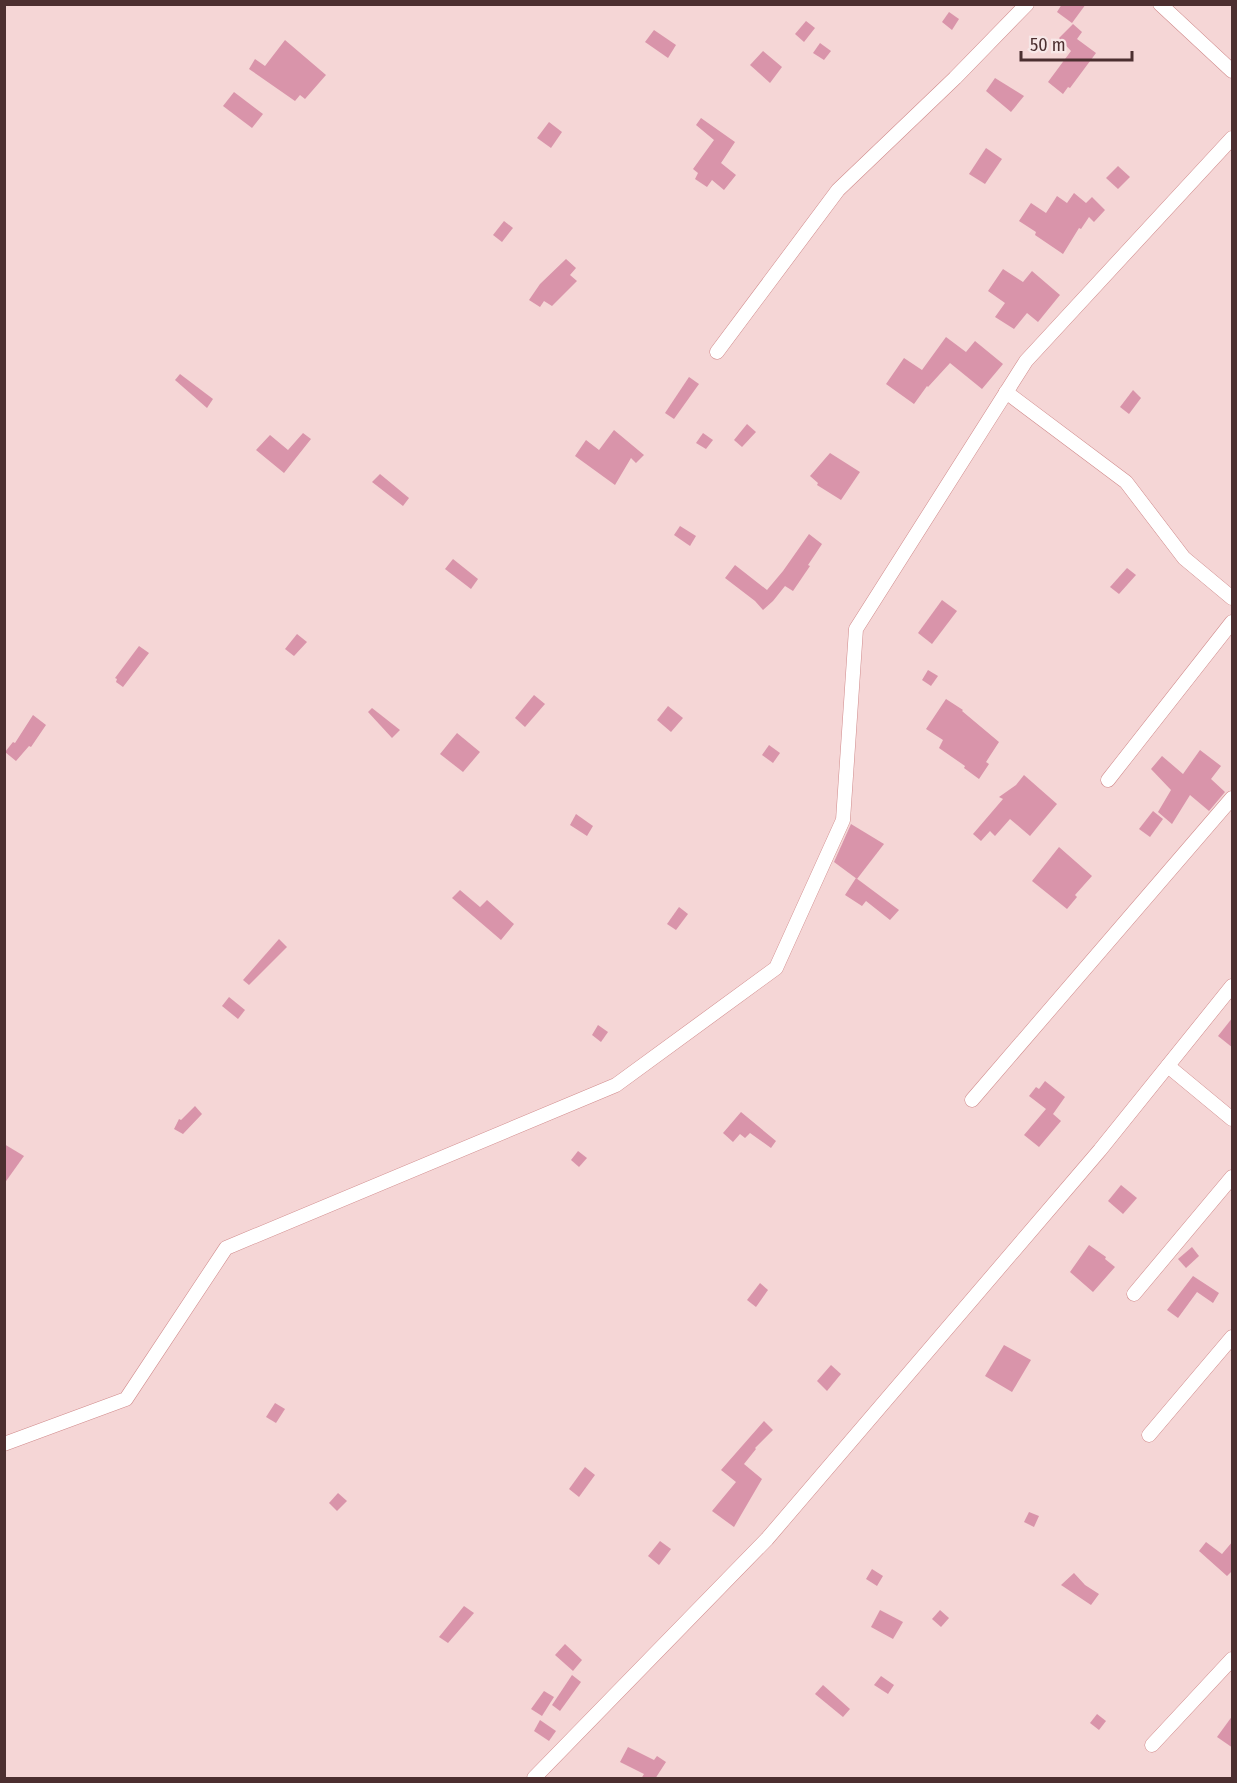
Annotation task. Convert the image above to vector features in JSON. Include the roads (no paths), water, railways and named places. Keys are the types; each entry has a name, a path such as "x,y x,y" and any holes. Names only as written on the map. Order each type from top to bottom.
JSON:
{"street":[{"path":"717,351 838,190 955,78 1027,4"},
{"path":"1160,4 1233,71"},
{"path":"4,1444 126,1399 226,1248 616,1085 777,968 843,820 856,629 1026,361 1233,138"},
{"path":"1006,392 1126,482 1184,558 1233,598"},
{"path":"1108,780 1233,622"},
{"path":"972,1100 1233,798"},
{"path":"534,1779 766,1539 1092,1159 1233,986"},
{"path":"1168,1066 1233,1119"},
{"path":"1134,1294 1233,1177"},
{"path":"1149,1435 1233,1337"},
{"path":"1152,1745 1233,1659"}]}
